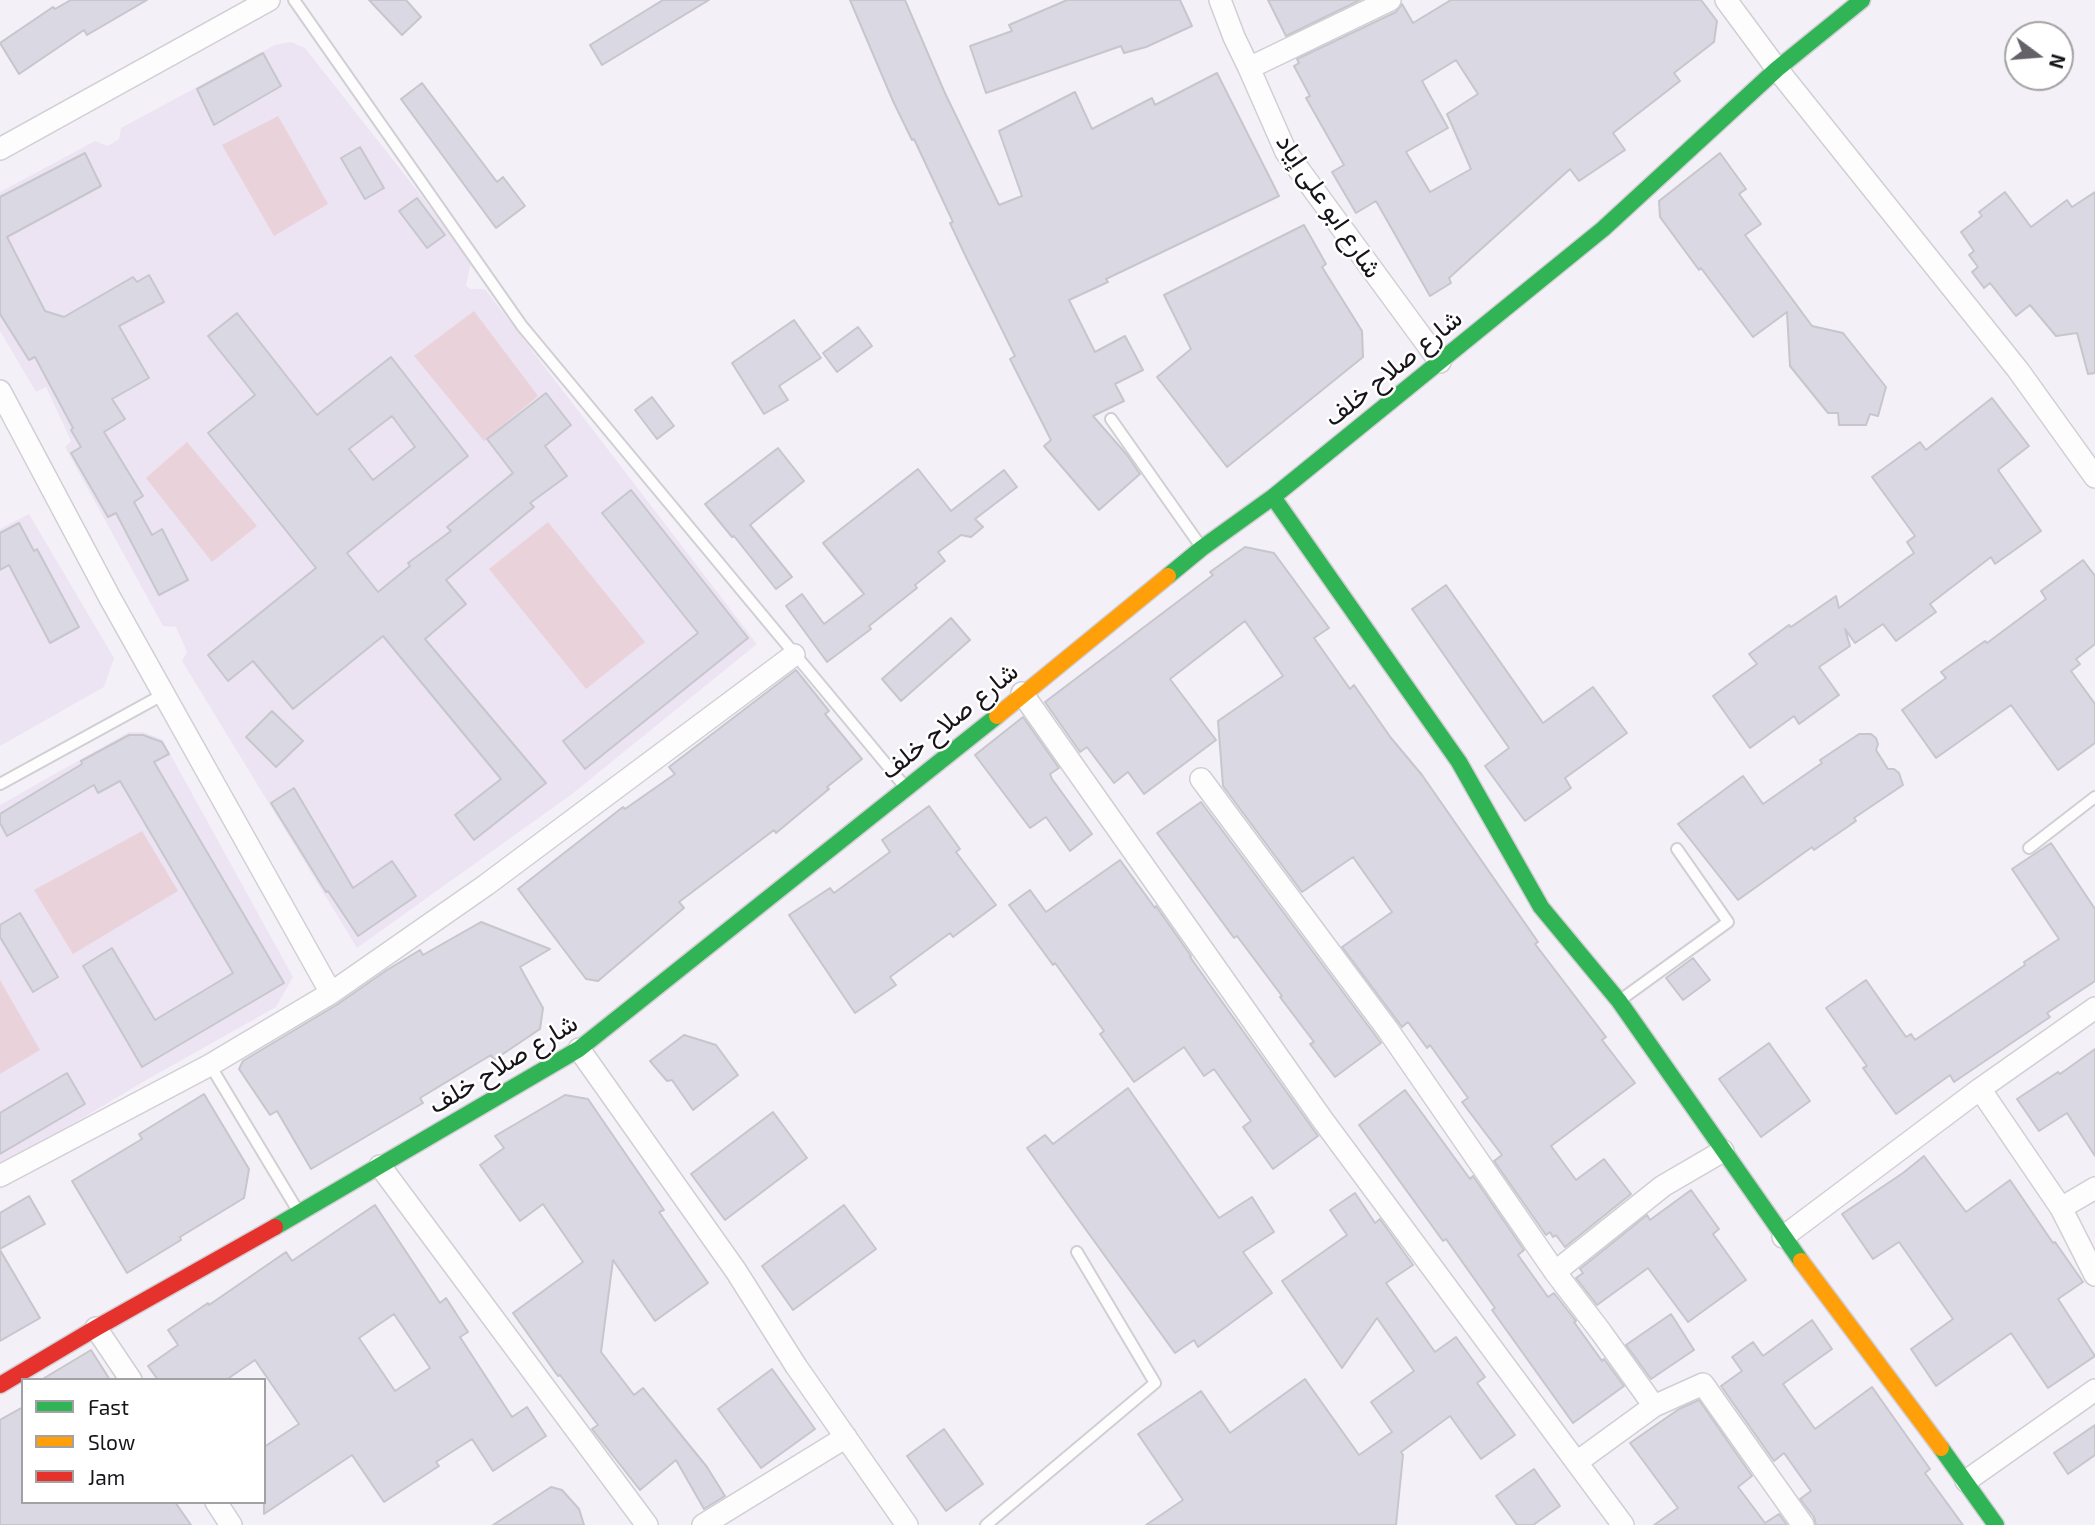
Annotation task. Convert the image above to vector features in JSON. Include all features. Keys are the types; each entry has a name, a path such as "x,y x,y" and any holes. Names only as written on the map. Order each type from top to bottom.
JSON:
{"main road":[{"name":"شارع صلاح خلف","path":"0,1385 579,1049 906,789 1202,548 1273,497 1603,229 1777,69 1862,0"},
{"path":"1273,497 1459,762 1541,906 1619,1001 1783,1237 1996,1525"}],"street":[{"path":"0,149 269,0"},
{"name":"شارع ابو على إياد","path":"1220,0 1286,152 1440,362"},
{"path":"1249,68 1390,0"},
{"path":"1726,0 1777,69 2018,370 2095,477"},
{"path":"0,391 110,598 331,993"},
{"path":"0,1176 210,1065 331,993 497,877 794,654"},
{"path":"1023,693 1322,1119 1623,1525"},
{"path":"1201,779 1388,1030 1555,1272 1654,1406"},
{"path":"1783,1237 1980,1089 2095,1008"},
{"path":"579,1049 736,1271 796,1366 907,1525"},
{"path":"1980,1089 2062,1208 2095,1275"},
{"path":"1555,1272 1663,1186 1723,1151"},
{"path":"380,1166 647,1525"},
{"path":"2062,1208 2095,1188"},
{"path":"96,1328 130,1378"},
{"path":"1577,1462 1654,1406 1703,1384 1802,1525"},
{"path":"1966,1481 2095,1390"},
{"path":"703,1525 845,1437"},
{"path":"217,1504 231,1525"}],"lane":[{"path":"294,0 522,326 906,789"},
{"path":"1111,419 1202,548"},
{"path":"0,784 164,694"},
{"path":"2029,848 2095,797"},
{"path":"1619,1001 1728,922 1676,849"},
{"path":"210,1065 300,1213"},
{"path":"986,1525 1155,1383 1077,1252"}],"shaded area":[{"path":"291,42 305,48 471,262 466,286 471,289 485,289 757,644 572,794 357,948 182,661 187,652 176,627 163,626 65,447 71,441 46,387 36,392 0,331 0,192 95,141 108,146 119,139 121,128 275,45"},
{"path":"278,116 328,204 274,236 222,145"},
{"path":"474,311 538,396 484,441 414,356"},
{"path":"187,442 257,526 212,562 146,478"},
{"path":"29,514 114,658 104,687 0,746 0,529"},
{"path":"548,522 645,642 586,689 489,569"},
{"path":"129,732 143,732 162,739 293,977 276,1007 141,1083 0,1168 0,805"},
{"path":"142,831 178,891 73,954 34,890"},
{"path":"0,980 40,1050 0,1074"}],"building":[{"path":"71,0 147,0 87,35 84,30 19,74 0,43 53,7 55,9"},
{"path":"369,0 406,0 421,17 402,35"},
{"path":"663,0 709,0 602,65 590,45"},
{"path":"850,0 905,0 944,91 999,205 1022,196 999,131 1075,92 1092,129 1152,98 1155,105 1217,73 1279,196 1106,279 1108,282 1069,300 1095,352 1125,336 1143,370 1115,384 1124,401 1093,416 1140,474 1099,510 1044,446 1051,440 1010,359 1015,356 950,223 953,222 914,139 912,140 893,101"},
{"path":"1067,0 1180,0 1192,26 1146,47 1124,53 1121,46 986,93 970,46 1012,31 1009,25"},
{"path":"1268,0 1360,0 1286,36"},
{"path":"1451,0 1701,0 1717,21 1714,42 1674,73 1680,81 1613,133 1625,150 1579,181 1570,169 1449,278 1451,283 1430,296 1376,201 1356,213 1332,172 1344,165 1306,98 1310,96 1294,66 1299,63 1297,59 1396,12 1402,4 1413,23","holes":["1456,60 1478,94 1447,114 1471,169 1430,192 1406,152 1448,128 1422,81"]},
{"path":"263,53 281,86 214,125 197,89"},
{"path":"422,83 497,182 503,177 525,206 496,228 401,99"},
{"path":"360,147 384,188 365,199 341,158"},
{"path":"85,153 101,186 7,237 45,311 64,317 133,277 137,282 149,275 164,302 119,326 149,378 112,399 125,419 104,432 143,496 134,502 152,535 162,529 188,580 159,595 116,513 108,517 71,453 81,447 35,357 29,360 0,314 0,197"},
{"path":"1720,153 1746,189 1739,194 1761,224 1745,235 1812,326 1843,333 1886,387 1878,416 1870,414 1866,425 1839,425 1838,413 1828,413 1790,366 1787,312 1753,337 1660,217 1659,201"},
{"path":"2005,192 2031,227 2067,200 2072,207 2095,192 2095,373 2088,374 2077,333 2056,336 2030,305 2016,316 1990,283 1984,288 1972,272 1978,267 1969,255 1974,251 1961,232 1982,216 1979,212"},
{"path":"417,198 445,235 427,248 399,211"},
{"path":"1304,225 1326,264 1322,267 1362,331 1363,357 1227,467 1157,377 1191,349 1164,295"},
{"path":"237,313 317,415 391,357 468,456 347,553 378,592 410,566 408,563 451,531 447,527 513,473 487,439 546,393 571,425 545,446 567,476 530,503 534,507 446,580 466,604 425,639 546,783 474,840 455,815 501,779 383,636 293,709 253,661 228,681 208,655 316,568 208,433 255,395 208,336","holes":["392,416 415,447 373,480 349,449"]},
{"path":"794,320 821,358 779,386 788,400 764,414 732,363"},
{"path":"858,327 872,346 837,372 823,353"},
{"path":"652,397 674,426 657,439 635,410"},
{"path":"1992,398 2029,446 1998,470 2041,531 1995,564 1991,557 1930,604 1936,612 1896,641 1883,624 1855,643 1845,629 1850,646 1819,667 1839,695 1799,724 1794,716 1750,748 1713,696 1757,664 1749,654 1789,625 1791,627 1836,596 1839,608 1914,553 1907,542 1915,536 1872,477 1920,442 1926,450"},
{"path":"778,448 804,481 750,525 792,577 776,589 705,504"},
{"path":"918,469 951,511 1004,470 1017,487 975,519 983,527 971,537 961,535 938,552 945,561 915,585 917,588 869,626 871,629 827,662 786,606 802,594 824,624 864,594 823,543"},
{"path":"631,490 748,638 585,769 563,741 698,633 602,513"},
{"path":"19,523 34,551 37,549 79,627 50,643 9,565 0,570 0,533"},
{"path":"1245,547 1274,553 1329,628 1314,638 1350,689 1354,685 1391,738 1422,775 1538,942 1535,944 1606,1037 1602,1040 1635,1083 1551,1146 1576,1180 1604,1159 1631,1194 1565,1247 1556,1235 1553,1237 1550,1232 1546,1235 1494,1161 1502,1155 1462,1102 1468,1098 1430,1045 1427,1048 1408,1022 1402,1027 1342,947 1392,912 1353,857 1302,892 1223,786 1218,721 1283,676 1245,621 1170,679 1216,740 1144,794 1128,772 1114,783 1087,747 1080,752 1045,702 1213,575 1210,572"},
{"path":"2083,560 2095,576 2095,644 2076,659 2080,664 2071,671 2095,704 2095,743 2058,770 2011,705 1936,758 1902,710 1946,678 1941,672 1985,641 1987,643 2046,599 2041,591"},
{"path":"1446,585 1543,723 1593,687 1627,733 1565,778 1571,788 1525,821 1485,766 1509,748 1412,609"},
{"path":"951,618 970,640 901,701 882,679"},
{"path":"796,670 829,711 825,714 862,759 776,833 774,830 679,902 684,908 598,981 586,979 518,889 623,807 625,809 675,774 669,767"},
{"path":"272,711 303,741 276,767 246,737"},
{"path":"1023,717 1059,768 1050,774 1052,779 1092,834 1070,851 1046,817 1030,828 975,755"},
{"path":"1859,734 1871,734 1876,738 1876,750 1888,769 1899,773 1903,785 1854,818 1856,821 1814,850 1812,847 1738,900 1678,824 1743,776 1763,804"},
{"path":"129,735 143,735 162,742 169,754 154,762 284,983 142,1067 83,966 112,948 155,1020 233,973 120,781 98,793 94,785 7,836 0,823 0,814 82,764 81,761"},
{"path":"294,788 353,888 392,861 416,896 358,936 328,891 326,892 271,803"},
{"path":"1201,802 1381,1043 1335,1077 1310,1044 1314,1042 1280,997 1282,996 1237,936 1234,938 1157,833"},
{"path":"929,806 960,849 956,852 996,905 953,937 950,933 890,977 896,985 855,1013 789,915 830,888 834,893 890,852 882,840"},
{"path":"2051,843 2095,909 2095,981 2047,1013 2050,1017 1954,1082 1950,1075 1896,1114 1863,1068 1867,1066 1826,1008 1866,980 1906,1037 1911,1034 1915,1040 2025,965 2024,962 2059,939 2012,869"},
{"path":"1120,860 1155,908 1156,906 1318,1136 1273,1169 1243,1127 1251,1121 1214,1069 1204,1076 1184,1047 1134,1082 1100,1034 1104,1031 1009,905 1030,890 1046,912"},
{"path":"20,913 58,977 33,992 0,937 0,925"},
{"path":"481,922 550,949 520,967 543,1008 540,1029 494,1060 491,1055 420,1098 423,1103 311,1169 277,1111 270,1115 239,1069 243,1061 338,1004 420,950 423,955"},
{"path":"1693,958 1710,980 1683,1000 1666,978"},
{"path":"684,1035 716,1045 738,1075 693,1110 672,1080 667,1081 650,1061"},
{"path":"1769,1043 1810,1101 1761,1137 1719,1079"},
{"path":"2095,1049 2095,1156 2067,1113 2039,1131 2017,1099 2058,1072 2060,1074"},
{"path":"67,1073 85,1104 0,1154 0,1113"},
{"path":"1128,1088 1219,1218 1252,1197 1274,1232 1243,1252 1272,1293 1198,1347 1194,1340 1175,1353 1027,1148 1045,1135 1053,1144"},
{"path":"1405,1090 1470,1179 1473,1176 1524,1250 1518,1255 1548,1297 1554,1293 1602,1361 1604,1359 1624,1386 1573,1423 1492,1310 1495,1308 1446,1239 1443,1241 1359,1125"},
{"path":"204,1094 249,1169 244,1198 127,1273 72,1181 142,1139 139,1134"},
{"path":"565,1095 588,1099 664,1210 659,1212 708,1283 655,1321 613,1260 601,1352 634,1395 643,1388 707,1467 725,1496 704,1509 676,1460 640,1490 592,1429 598,1425 560,1375 558,1376 513,1313 583,1262 543,1204 520,1221 480,1165 504,1148 495,1136"},
{"path":"773,1112 807,1158 725,1220 691,1174"},
{"path":"1924,1156 1966,1212 2010,1180 2083,1282 2058,1299 2095,1356 2048,1388 2011,1333 1936,1386 1911,1349 1953,1319 1899,1242 1873,1259 1842,1214"},
{"path":"1691,1190 1719,1229 1713,1234 1746,1280 1688,1322 1648,1268 1597,1305 1576,1278 1583,1273 1580,1269 1647,1215 1650,1220"},
{"path":"1355,1193 1375,1223 1380,1219 1413,1265 1386,1283 1435,1352 1456,1337 1485,1377 1477,1383 1515,1435 1481,1459 1450,1416 1401,1452 1403,1455 1396,1525 1146,1525 1183,1500 1138,1434 1201,1391 1230,1433 1305,1379 1359,1455 1392,1432 1371,1402 1414,1371 1377,1318 1342,1368 1282,1281 1347,1235 1330,1210"},
{"path":"29,1196 45,1224 0,1249 0,1213"},
{"path":"375,1205 440,1303 446,1298 468,1332 460,1337 512,1417 527,1407 546,1436 493,1471 472,1439 436,1462 439,1466 384,1502 352,1455 264,1514 266,1446 299,1424 255,1360 229,1378 157,1378 148,1366 178,1345 168,1330 286,1252 292,1261","holes":["394,1314 430,1368 395,1391 359,1338"]},
{"path":"844,1205 876,1249 793,1310 762,1266"},
{"path":"0,1250 40,1318 0,1341"},
{"path":"1671,1314 1694,1350 1651,1379 1626,1345"},
{"path":"1812,1320 1832,1349 1783,1384 1815,1429 1872,1387 1930,1469 1925,1473 1963,1525 1816,1525 1814,1517 1800,1499 1811,1491 1784,1453 1774,1461 1721,1386 1742,1371 1732,1357 1753,1342 1763,1356"},
{"path":"91,1350 109,1378 44,1378"},
{"path":"772,1369 815,1429 761,1468 718,1409"},
{"path":"1699,1400 1752,1476 1738,1487 1765,1523 1779,1514 1787,1525 1654,1525 1678,1508 1630,1443 1679,1409"},
{"path":"21,1408 21,1504 176,1504 191,1525 0,1525 0,1420"},
{"path":"2095,1425 2095,1455 2068,1474 2054,1453"},
{"path":"944,1429 983,1484 946,1511 907,1456"},
{"path":"1534,1469 1560,1506 1533,1525 1517,1525 1496,1496"},
{"path":"551,1487 562,1490 579,1509 584,1525 493,1525"}],"traffic: fast":[{"path":"1168,576 1273,497 1603,229 1777,69 1862,0"},
{"path":"1273,497 1459,762 1541,907 1619,1001 1801,1261"},
{"path":"275,1227 579,1049 997,716"},
{"path":"1941,1448 1996,1525"}],"traffic: slow":[{"path":"997,716 1168,576"},
{"path":"1801,1261 1941,1448"}],"traffic: jam":[{"path":"0,1385 275,1227"}]}
